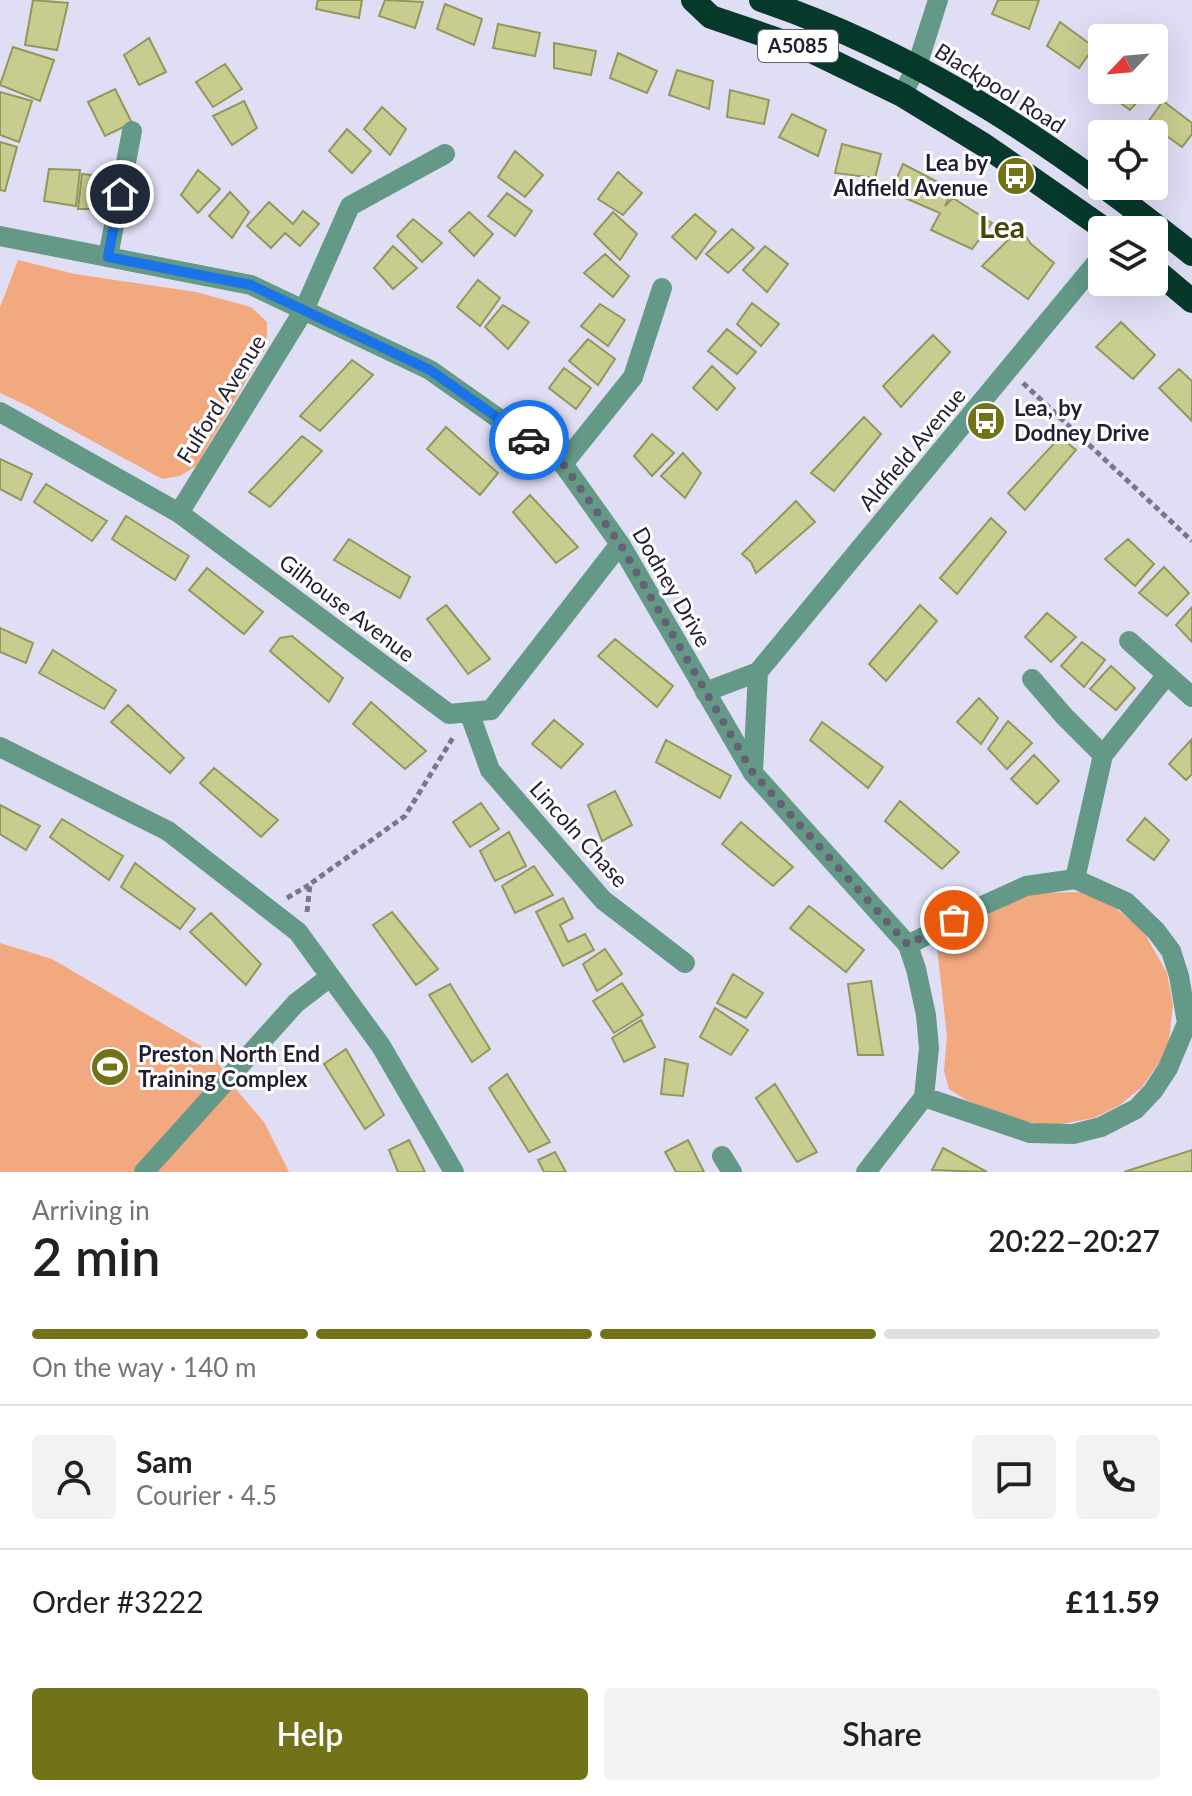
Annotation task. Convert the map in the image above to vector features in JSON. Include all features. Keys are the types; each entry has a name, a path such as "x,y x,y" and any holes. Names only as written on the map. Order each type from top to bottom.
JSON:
{"highway":[{"name":"A5085","path":"693,0 711,17 811,51 902,95 984,145 1088,217"},
{"name":"Blackpool Road","path":"761,0 820,20 917,66 1004,116 1125,216"},
{"name":"Blackpool Road","path":"1168,241 1192,254"},
{"path":"1168,281 1192,301"}],"street":[{"path":"902,95 917,66 938,0"},
{"path":"108,257 132,131"},
{"name":"Fulford Avenue","path":"179,513 304,310 350,206 445,154"},
{"name":"Dodney Drive","path":"0,236 251,285 430,370 563,464 620,544 753,773 908,945 926,1015 929,1048 924,1097"},
{"name":"Aldfield Avenue","path":"705,692 758,672 1088,273"},
{"path":"563,464 633,377 662,288"},
{"name":"Gilhouse Avenue","path":"0,412 179,513 449,714 469,712"},
{"path":"469,712 491,710 620,544"},
{"path":"1129,641 1192,697"},
{"path":"753,773 758,672"},
{"path":"1075,879 1103,755 1166,676"},
{"path":"1032,679 1103,755"},
{"name":"Lincoln Chase","path":"469,712 490,770 603,900 685,963"},
{"path":"0,747 168,831 298,932 381,1046 454,1172"},
{"path":"866,1172 924,1097 1030,1133 1073,1134 1101,1127 1136,1109 1153,1091 1190,1023 1171,951 1156,931 1126,902 1075,879 1026,886 908,945"},
{"path":"144,1172 296,1003 330,977"}],"path":[{"path":"1009,370 1192,541"},
{"path":"303,940 310,884 405,816 469,712"}],"shaded area":[{"path":"18,260 75,274 196,292 251,307 267,322 267,346 196,466 180,476 162,479 0,393 0,307"},
{"path":"1082,892 1114,907 1142,929 1167,973 1173,1005 1168,1050 1142,1087 1120,1105 1094,1118 1050,1126 1008,1118 966,1100 949,1089 944,1071 947,1036 936,939 1033,893"},
{"name":"Preston North End Training Complex","path":"0,943 52,959 213,1053 228,1080 264,1122 289,1172 0,1172"}],"building":[{"path":"33,0 68,3 57,50 25,45"},
{"path":"318,0 362,0 359,18 316,9"},
{"path":"385,0 423,2 415,28 379,16"},
{"path":"998,0 1039,0 1029,29 992,14"},
{"path":"445,4 482,19 474,45 437,29"},
{"path":"1060,22 1088,43 1088,55 1079,68 1047,46"},
{"path":"498,24 540,33 535,56 493,48"},
{"path":"149,38 166,72 139,85 124,55"},
{"path":"554,43 596,51 591,75 554,68"},
{"path":"13,47 54,60 40,101 0,85"},
{"path":"618,53 657,71 647,93 610,78"},
{"path":"225,64 242,89 213,107 196,82"},
{"path":"677,70 713,81 709,109 669,95"},
{"path":"115,89 132,123 105,136 88,102"},
{"path":"730,90 769,100 764,124 727,117"},
{"path":"0,92 32,101 19,142 0,135"},
{"path":"244,101 257,128 232,145 213,116"},
{"path":"1122,104 1135,104 1130,110"},
{"path":"1161,104 1167,104 1192,123 1192,134 1182,147 1168,137 1168,120 1149,120"},
{"path":"382,107 406,129 390,155 364,129"},
{"path":"792,114 826,130 818,156 779,137"},
{"path":"347,129 371,151 352,173 329,151"},
{"path":"0,142 17,147 5,191 0,190"},
{"path":"842,144 881,154 875,178 835,173"},
{"path":"515,151 543,175 525,197 498,177"},
{"path":"903,164 953,190 945,206 953,198 992,223 972,249 931,230 940,213 891,192"},
{"path":"49,169 80,170 76,206 44,201"},
{"path":"198,170 220,189 198,213 181,195"},
{"path":"618,172 642,193 623,215 598,199"},
{"path":"82,174 108,177 104,209 78,209"},
{"path":"230,192 249,212 232,238 209,216"},
{"path":"507,193 532,211 515,236 488,216"},
{"path":"269,202 293,224 303,211 319,224 300,246 285,233 271,248 247,226"},
{"path":"469,212 493,234 474,256 449,231"},
{"path":"613,212 637,234 620,260 594,234"},
{"path":"695,214 716,232 696,259 672,237"},
{"path":"413,219 442,243 422,262 397,236"},
{"path":"1020,228 1031,244 1054,263 1028,299 982,266"},
{"path":"732,229 754,248 728,273 706,254"},
{"path":"393,246 417,268 393,289 374,268"},
{"path":"765,246 788,264 767,292 743,270"},
{"path":"605,254 629,276 613,297 584,273"},
{"path":"478,280 500,298 480,326 457,307"},
{"path":"752,303 779,324 761,346 737,324"},
{"path":"600,304 625,320 608,346 581,326"},
{"path":"503,305 529,322 508,349 485,327"},
{"path":"1121,322 1155,355 1133,379 1096,347"},
{"path":"727,329 756,352 737,374 708,351"},
{"path":"933,335 950,352 901,407 883,386"},
{"path":"588,339 615,359 598,385 569,361"},
{"path":"352,360 373,375 320,431 300,416"},
{"path":"712,366 735,388 717,410 693,388"},
{"path":"564,368 591,388 576,409 549,388"},
{"path":"1179,369 1192,381 1192,421 1159,388"},
{"path":"864,417 881,434 834,491 811,473"},
{"path":"446,427 498,473 480,495 427,449"},
{"path":"652,434 674,453 652,476 634,456"},
{"path":"302,436 322,451 270,507 249,492"},
{"path":"1060,437 1076,450 1025,510 1008,493"},
{"path":"683,453 701,473 685,498 661,476"},
{"path":"0,459 32,474 21,500 0,489"},
{"path":"46,484 107,521 92,541 34,502"},
{"path":"530,495 578,547 556,563 513,512"},
{"path":"796,501 815,522 756,573 751,562 742,554"},
{"path":"126,516 189,556 175,580 112,539"},
{"path":"991,518 1006,532 957,594 940,578"},
{"path":"349,539 410,577 400,598 334,560"},
{"path":"1128,539 1154,564 1135,586 1105,559"},
{"path":"1164,567 1189,593 1167,616 1139,593"},
{"path":"207,568 263,612 244,634 189,590"},
{"path":"446,605 490,659 468,674 427,619"},
{"path":"920,605 937,621 886,681 869,664"},
{"path":"1192,607 1192,642 1176,625"},
{"path":"1047,613 1076,637 1051,662 1025,637"},
{"path":"0,628 33,643 26,663 0,652"},
{"path":"292,636 343,678 329,702 270,651 280,638"},
{"path":"615,639 673,686 657,707 598,656"},
{"path":"1082,642 1105,660 1084,687 1061,666"},
{"path":"53,650 116,690 104,709 39,673"},
{"path":"1111,666 1135,688 1116,710 1090,689"},
{"path":"979,698 998,718 981,744 957,722"},
{"path":"371,702 426,751 405,769 353,724"},
{"path":"128,705 184,758 170,773 111,722"},
{"path":"554,720 583,744 561,768 532,744"},
{"path":"1008,721 1032,743 1007,769 988,749"},
{"path":"822,722 883,767 868,788 810,740"},
{"path":"666,740 731,776 720,798 656,762"},
{"path":"1191,740 1192,774 1186,780 1169,764"},
{"path":"1034,755 1059,781 1037,804 1011,779"},
{"path":"214,768 278,820 261,837 200,783"},
{"path":"615,791 632,825 602,841 588,805"},
{"path":"900,801 959,852 942,869 885,821"},
{"path":"481,803 499,829 470,847 453,822"},
{"path":"0,805 40,826 26,850 0,834"},
{"path":"1145,818 1169,840 1154,860 1127,840"},
{"path":"62,819 123,856 109,880 50,837"},
{"path":"741,822 793,867 773,886 722,844"},
{"path":"509,832 526,866 495,881 480,851"},
{"path":"135,863 195,909 180,929 121,887"},
{"path":"534,866 553,895 515,913 502,886"},
{"path":"563,898 573,918 560,925 568,942 585,934 594,950 563,966 536,912"},
{"path":"809,906 864,950 846,972 790,928"},
{"path":"392,912 438,969 416,985 373,925"},
{"path":"211,913 261,964 246,985 190,932"},
{"path":"605,949 622,974 597,991 583,964"},
{"path":"733,974 763,993 746,1018 717,1003"},
{"path":"871,981 883,1055 858,1055 848,984"},
{"path":"622,983 643,1015 614,1033 593,1001"},
{"path":"450,984 490,1049 472,1062 429,995"},
{"path":"715,1008 748,1030 731,1055 700,1037"},
{"path":"641,1020 655,1047 624,1062 612,1038"},
{"path":"346,1049 384,1115 365,1129 324,1064"},
{"path":"665,1059 688,1064 683,1096 661,1094"},
{"path":"507,1074 550,1142 529,1152 489,1088"},
{"path":"775,1084 817,1152 797,1162 756,1098"},
{"path":"409,1140 425,1172 398,1172 389,1150"},
{"path":"688,1140 704,1172 676,1172 665,1152"},
{"path":"943,1148 987,1172 932,1170"},
{"path":"1192,1150 1192,1172 1124,1172"},
{"path":"555,1152 566,1172 544,1172 538,1160"}],"way so far":[{"path":"529,440 563,464 620,544 753,773 908,945 954,920"}],"place":[{"name":"Lea by Aldfield Avenue","path":"1016,176"},
{"name":"Lea, by Dodney Drive","path":"986,421"},
{"name":"Preston North End Training Complex","path":"110,1067"}],"district":[{"name":"Lea","path":"1002,228"}],"route":[{"path":"120,194 108,257 251,285 430,370 529,440"}]}
